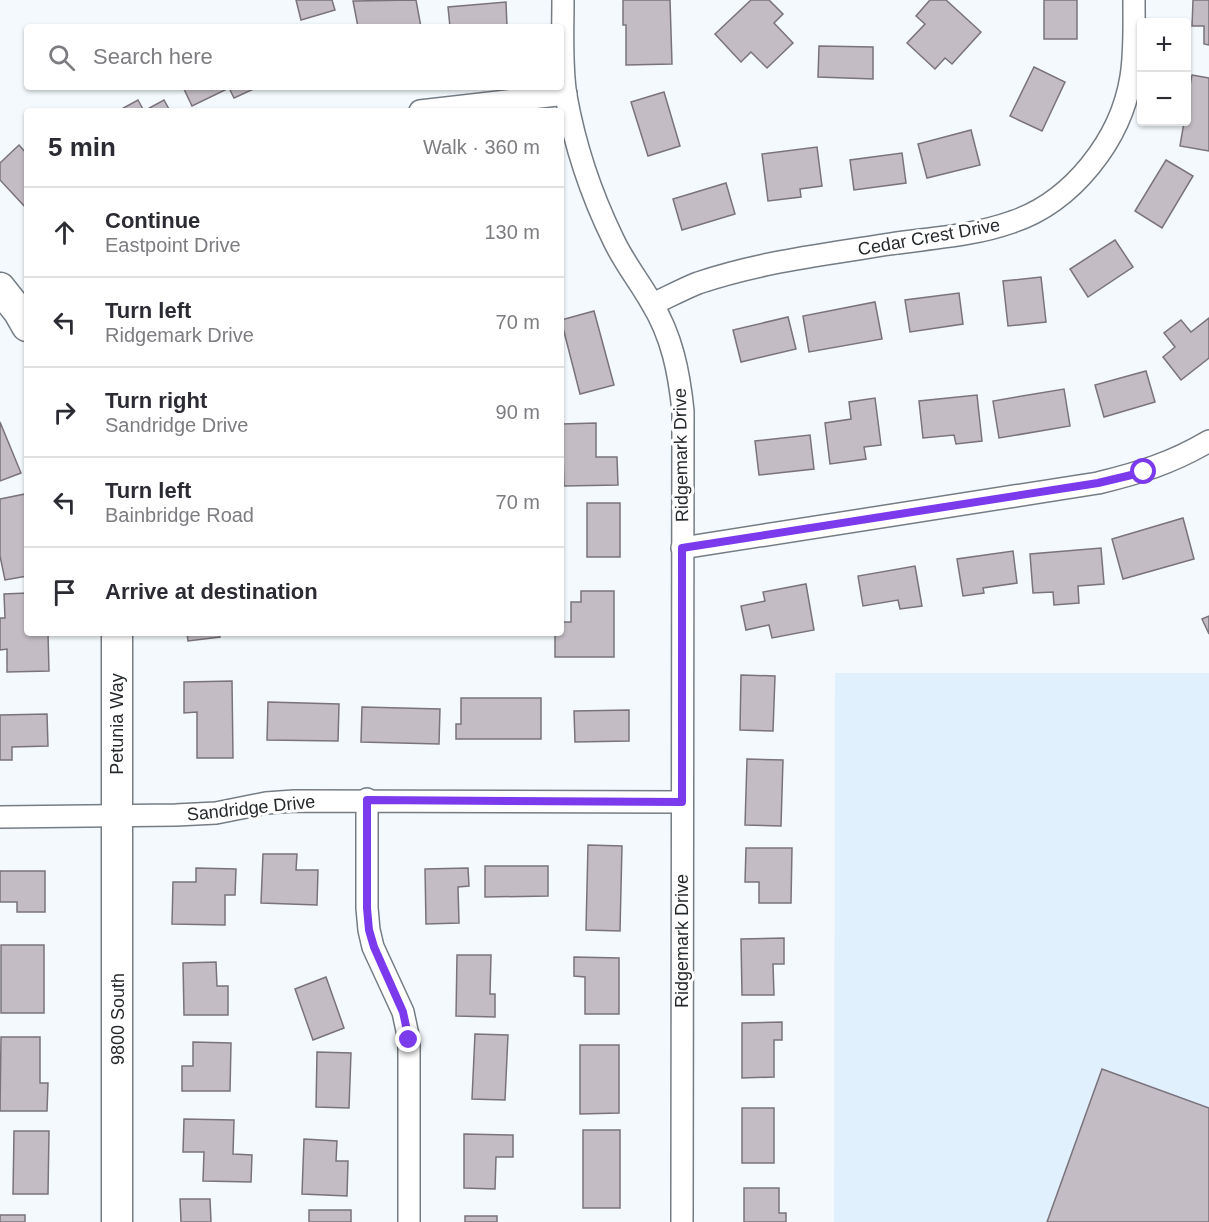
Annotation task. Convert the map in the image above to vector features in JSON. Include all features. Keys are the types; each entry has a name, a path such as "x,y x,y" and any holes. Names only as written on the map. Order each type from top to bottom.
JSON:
{"street":[{"name":"Ridgemark Drive","path":"563,0 564,24"},
{"name":"Cedar Crest Drive","path":"653,304 696,284 737,272 977,231 1013,222 1046,206 1076,181 1100,153 1119,120 1131,79 1134,0"},
{"name":"Ridgemark Drive","path":"564,31 566,94 576,141 592,194 614,242 653,304 671,344 679,373 683,411 682,1222"},
{"path":"446,108 566,94"},
{"path":"0,288 24,315"},
{"path":"682,548 1098,483 1144,472 1209,441"},
{"name":"Petunia Way","path":"117,636 118,815"},
{"path":"367,800 369,930 374,947 403,1012 409,1040 409,1222"},
{"name":"Sandridge Drive","path":"0,817 216,813 275,802 367,800 682,802"},
{"name":"9800 South","path":"117,1222 118,815"}],"shaded area":[{"path":"835,673 1209,673 1209,1222 834,1222"}],"building":[{"path":"296,0 332,0 335,10 301,20"},
{"path":"416,0 420,24 357,24 353,1"},
{"path":"623,0 670,0 672,64 626,65 626,25 623,25"},
{"path":"751,0 769,0 783,14 774,23 793,43 767,68 751,52 741,62 715,34"},
{"path":"930,0 946,0 981,32 952,64 945,58 935,69 907,43 925,24 916,16"},
{"path":"1044,0 1077,0 1077,39 1044,39"},
{"path":"1193,0 1209,0 1209,45 1204,44 1204,26 1192,26"},
{"path":"506,2 507,24 450,24 448,7"},
{"path":"819,46 873,47 873,79 818,77"},
{"path":"1034,67 1065,82 1042,131 1010,116"},
{"path":"1192,75 1209,78 1209,151 1180,146 1183,126 1191,126"},
{"path":"184,90 225,90 192,106"},
{"path":"230,90 251,90 234,98"},
{"path":"664,92 680,146 648,156 631,102"},
{"path":"138,100 142,108 123,108"},
{"path":"164,100 168,108 149,108"},
{"path":"971,130 980,165 927,178 918,144"},
{"path":"19,145 24,151 24,206 0,180 0,163"},
{"path":"817,147 822,186 800,189 801,197 768,201 762,154"},
{"path":"902,153 906,183 854,190 850,160"},
{"path":"1166,160 1193,176 1162,228 1135,211"},
{"path":"726,183 735,214 682,230 673,199"},
{"path":"1115,240 1133,267 1088,297 1070,269"},
{"path":"1041,277 1046,322 1008,326 1003,281"},
{"path":"959,293 963,324 910,332 905,300"},
{"path":"875,302 882,339 809,352 803,316"},
{"path":"594,311 614,385 580,394 564,332 564,319"},
{"path":"788,317 796,349 741,362 733,330"},
{"path":"1209,318 1209,358 1181,380 1163,357 1175,347 1164,333 1181,320 1191,332"},
{"path":"1146,371 1155,402 1104,417 1095,385"},
{"path":"1064,389 1070,426 999,438 993,401"},
{"path":"977,395 982,441 956,444 954,435 923,438 919,401"},
{"path":"875,398 881,445 864,447 866,459 830,464 825,423 851,419 849,402"},
{"path":"0,422 21,473 0,481"},
{"path":"596,423 596,457 617,457 618,485 564,486 564,424"},
{"path":"810,435 814,469 759,475 755,441"},
{"path":"24,494 24,577 5,580 0,556 0,499"},
{"path":"587,503 620,503 620,557 587,557"},
{"path":"1183,518 1194,559 1123,579 1112,539"},
{"path":"1101,548 1104,584 1078,586 1079,603 1054,605 1053,592 1033,593 1030,554"},
{"path":"1013,551 1017,583 983,588 984,593 963,596 957,559"},
{"path":"915,566 922,606 900,609 898,600 863,606 858,576"},
{"path":"806,584 814,630 772,638 769,625 746,630 741,606 765,601 763,592"},
{"path":"581,591 614,591 614,657 555,657 555,636 564,636 564,622 571,622 571,602 581,602"},
{"path":"24,593 24,636 48,636 49,671 7,672 7,649 0,650 0,618 5,618 4,594"},
{"path":"1209,616 1209,634 1202,619"},
{"path":"187,636 220,637 188,641"},
{"path":"741,675 775,676 773,731 740,730"},
{"path":"232,681 233,758 197,758 197,712 184,713 184,682"},
{"path":"461,698 541,698 541,739 456,739 456,724 461,724"},
{"path":"268,702 339,704 338,741 267,740"},
{"path":"362,707 440,709 439,744 361,742"},
{"path":"629,710 629,741 575,742 574,711"},
{"path":"47,714 48,746 12,747 12,760 0,760 0,715"},
{"path":"747,759 783,760 781,826 745,825"},
{"path":"588,845 622,846 620,931 586,930"},
{"path":"746,848 792,848 791,903 759,903 759,882 745,882"},
{"path":"263,854 297,854 296,870 318,870 317,905 261,903"},
{"path":"485,866 548,866 548,896 485,897"},
{"path":"196,868 236,869 235,895 225,895 225,925 172,924 173,882 196,882"},
{"path":"468,868 469,886 458,887 459,923 426,924 425,869"},
{"path":"0,871 45,871 45,912 17,912 17,902 0,902"},
{"path":"784,938 784,964 773,964 774,995 742,995 741,939"},
{"path":"1,945 44,945 44,1013 1,1013"},
{"path":"457,955 491,955 490,994 495,994 495,1017 456,1016"},
{"path":"574,957 619,958 619,1014 585,1014 585,977 574,976"},
{"path":"216,962 217,986 228,986 228,1015 184,1015 183,963"},
{"path":"326,977 344,1028 313,1040 295,989"},
{"path":"782,1022 782,1040 774,1040 774,1077 742,1078 742,1023"},
{"path":"475,1034 508,1035 505,1100 472,1099"},
{"path":"1,1037 40,1037 40,1083 48,1083 47,1111 0,1111"},
{"path":"193,1042 231,1043 230,1091 182,1091 182,1066 193,1066"},
{"path":"580,1045 619,1045 619,1113 580,1114"},
{"path":"317,1052 351,1053 349,1108 316,1107"},
{"path":"1102,1069 1209,1108 1209,1222 1047,1222"},
{"path":"742,1108 774,1108 774,1163 742,1163"},
{"path":"184,1119 234,1120 233,1154 252,1155 251,1182 203,1181 204,1152 183,1152"},
{"path":"583,1130 620,1130 620,1208 583,1208"},
{"path":"14,1131 49,1131 48,1194 13,1194"},
{"path":"464,1134 513,1135 513,1157 496,1157 495,1189 464,1188"},
{"path":"304,1139 337,1141 336,1161 348,1161 347,1196 302,1194"},
{"path":"744,1188 779,1188 779,1213 786,1213 786,1222 744,1222"},
{"path":"180,1199 210,1199 211,1222 181,1222"},
{"path":"309,1210 351,1210 351,1222 309,1222"},
{"path":"0,1215 25,1215 25,1222 0,1222"},
{"path":"465,1216 497,1216 497,1222 465,1222"}],"route":[{"path":"409,1040 403,1012 374,947 369,930 367,800 682,802 682,548 1098,483 1144,472"}]}
